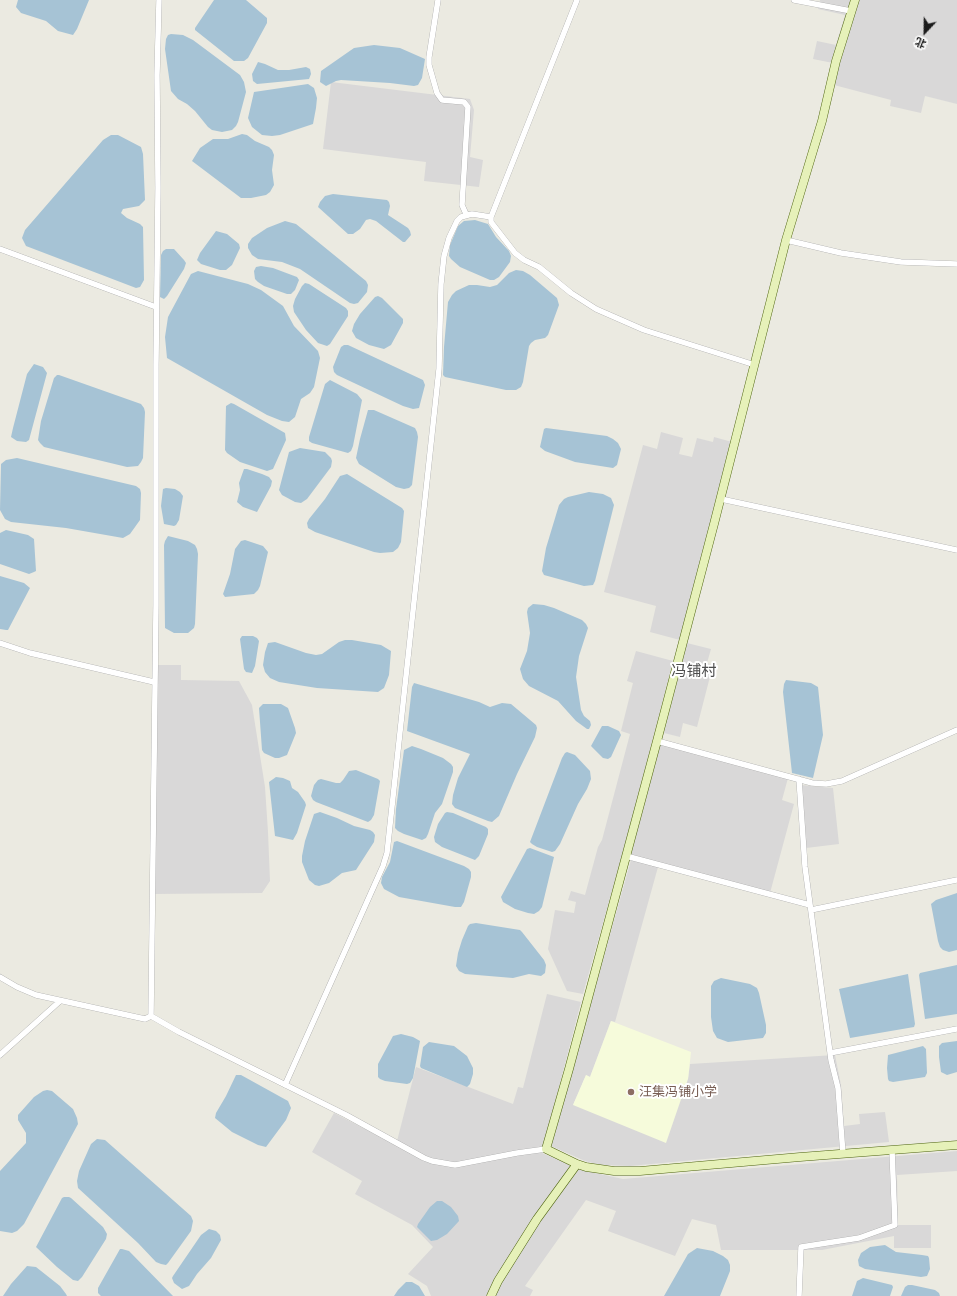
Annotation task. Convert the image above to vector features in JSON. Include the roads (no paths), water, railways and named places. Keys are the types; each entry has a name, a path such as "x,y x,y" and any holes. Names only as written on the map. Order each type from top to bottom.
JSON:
{"street":[{"path":"151,1016 158,188 157,75 159,0"},
{"path":"438,0 429,65 437,93 442,100 464,102 468,107 462,205 466,214"},
{"path":"577,0 491,217 491,222 515,253 524,260 539,267 571,293 592,307 644,330 755,365"},
{"path":"794,0 851,11"},
{"path":"546,1150 721,499 786,240 822,121 836,61 855,0"},
{"path":"285,1085 383,866 387,853 439,369 441,284 444,256 449,238 461,217 466,214 472,214 491,217"},
{"path":"786,240 841,253 901,262 957,264"},
{"path":"0,249 156,307"},
{"path":"721,499 957,550"},
{"path":"0,643 30,653 154,682"},
{"path":"657,741 819,784 842,781 957,730"},
{"path":"799,779 805,867 830,1053 838,1088 843,1154"},
{"path":"626,856 810,908 957,880"},
{"path":"0,977 17,987 36,995 146,1019 151,1016"},
{"path":"0,1055 60,1001"},
{"path":"151,1016 179,1032 363,1124 424,1158 440,1164 455,1165 517,1153 546,1150 577,1164 596,1169 640,1171 957,1146"},
{"path":"830,1053 957,1028"},
{"path":"799,1296 801,1247 859,1238 895,1225 892,1150"},
{"path":"491,1296 498,1281 530,1230 577,1164"}],"water":[{"path":"18,0 89,0 73,35 58,31 46,21 21,13 16,7"},
{"path":"214,0 246,0 267,18 267,23 248,58 244,61 234,61 195,30"},
{"path":"168,35 183,35 193,40 240,75 244,82 246,92 238,122 232,130 222,132 212,130 195,111 178,99 171,91 165,49 166,39"},
{"path":"374,45 400,48 425,59 422,78 418,85 414,86 341,80 326,86 320,82 321,71 354,48"},
{"path":"258,62 278,70 306,67 310,69 311,74 309,79 257,84 253,81 252,74"},
{"path":"308,84 314,88 317,98 313,124 280,135 272,136 262,135 252,127 248,118 254,92"},
{"path":"242,134 247,135 255,141 269,147 274,155 272,170 274,185 270,192 266,195 241,198 192,161 200,148 213,139 228,139"},
{"path":"111,135 118,135 141,147 143,154 145,200 139,206 123,209 121,213 143,227 144,280 140,287 136,288 26,246 22,238 25,230 103,140"},
{"path":"333,194 387,200 390,206 388,215 408,228 411,235 405,242 403,242 376,221 370,219 366,220 360,229 353,234 348,234 318,207 325,196"},
{"path":"475,220 488,224 496,237 509,251 511,256 510,262 499,277 494,280 490,280 460,267 449,256 450,245 458,226 464,221"},
{"path":"285,221 296,224 366,281 368,285 367,292 358,303 350,303 300,269 282,262 258,259 252,255 248,248 248,244 252,238 267,228"},
{"path":"216,231 227,234 239,244 240,248 232,265 226,270 220,270 201,264 197,260 200,253"},
{"path":"166,249 174,249 186,263 184,269 164,299 160,297 161,255"},
{"path":"261,266 273,268 297,277 299,280 295,290 291,294 287,294 264,286 258,282 255,279 254,271 256,267"},
{"path":"516,270 523,271 530,275 557,298 559,305 548,335 545,338 535,340 529,346 521,387 516,390 506,390 445,377 443,375 444,347 448,302 452,295 456,291 469,285 490,287 497,285 509,273"},
{"path":"198,271 248,284 261,290 283,306 294,326 318,351 320,358 314,387 310,393 301,399 295,417 289,422 267,415 167,358 165,337 168,317 191,274"},
{"path":"305,283 309,284 346,308 348,311 348,316 330,344 327,346 318,343 306,330 294,312 293,306 295,299"},
{"path":"378,296 382,298 403,319 403,323 391,345 384,349 369,345 356,338 352,331 360,314 375,297"},
{"path":"348,345 423,380 425,385 419,408 413,409 403,406 337,375 334,372 333,367 341,347"},
{"path":"34,364 43,367 47,373 29,440 26,442 17,441 11,437 27,374"},
{"path":"57,375 141,404 145,412 143,458 138,466 127,467 44,447 40,443 38,440 41,421 54,378"},
{"path":"330,380 357,394 362,400 353,446 351,451 348,453 309,441 325,384"},
{"path":"231,403 285,433 286,440 273,469 267,471 240,462 225,450 226,406"},
{"path":"368,410 374,410 415,428 418,437 412,485 409,488 404,489 396,487 359,464 356,458"},
{"path":"546,428 607,436 613,439 618,443 621,449 617,465 613,468 575,462 545,451 540,447 544,429"},
{"path":"300,448 325,452 332,461 331,467 307,499 301,503 295,502 282,495 279,490 289,452"},
{"path":"17,458 136,486 140,489 141,493 140,520 130,534 123,538 66,528 11,522 5,519 0,510 1,464 6,460"},
{"path":"244,469 269,477 272,481 271,486 257,512 243,507 237,502 240,490 239,483"},
{"path":"347,474 402,508 404,511 401,542 398,548 393,552 374,552 315,532 308,528 307,523 309,519 325,499 340,476"},
{"path":"163,489 175,489 183,496 179,520 174,526 164,524 161,506"},
{"path":"589,492 603,494 611,498 614,505 593,585 584,586 544,575 542,571 546,548 559,505 568,497"},
{"path":"6,530 28,535 34,539 36,571 29,574 0,564 0,533"},
{"path":"168,536 188,541 195,545 197,549 195,624 194,628 188,633 174,633 165,628 164,545"},
{"path":"245,540 263,546 268,552 260,586 254,594 225,597 223,594 230,574 235,549 241,541"},
{"path":"0,576 24,583 30,588 8,630 0,629"},
{"path":"533,604 554,608 582,620 588,628 579,656 576,677 581,710 584,716 590,721 591,725 589,729 576,721 558,701 529,686 523,679 520,669 527,651 530,633 527,612 528,608"},
{"path":"242,636 253,636 259,641 255,666 252,673 246,672 244,669 240,639"},
{"path":"345,640 381,645 391,651 389,675 384,688 378,692 317,688 279,682 270,678 265,672 263,665 268,643 275,642 316,655 322,654 339,642"},
{"path":"786,680 811,683 818,687 823,735 813,778 792,773 783,692"},
{"path":"414,683 479,702 490,707 502,703 511,704 536,725 537,728 535,737 499,816 492,822 455,808 452,804 458,778 470,754 407,731 412,687"},
{"path":"263,704 281,704 288,708 296,733 287,755 275,758 264,753 262,750 259,708"},
{"path":"602,726 608,726 619,731 621,735 611,757 608,759 603,758 591,746"},
{"path":"412,746 443,758 453,767 453,772 442,804 435,813 426,838 422,840 404,834 395,828 404,750"},
{"path":"567,752 575,755 590,771 591,779 560,844 555,851 552,852 537,847 530,842 562,758"},
{"path":"356,770 380,781 374,815 368,822 316,802 311,796 314,785 318,780 321,779 340,783 349,771"},
{"path":"276,777 290,781 292,788 298,792 306,805 297,833 293,840 275,836 269,782"},
{"path":"320,812 354,826 370,830 375,835 374,842 356,870 342,873 329,883 319,886 315,885 309,880 302,862 302,856 305,841 314,814"},
{"path":"447,812 453,813 488,829 488,834 479,856 475,860 442,847 435,842 434,837 438,824"},
{"path":"397,841 469,869 471,872 471,877 464,902 461,907 399,897 384,889 381,883 382,877 390,862 394,842"},
{"path":"530,848 554,857 542,907 534,914 515,909 503,902 501,897 527,849"},
{"path":"957,893 957,950 949,952 940,947 931,904 936,900"},
{"path":"476,923 520,930 544,960 546,965 545,973 541,976 529,974 513,978 465,974 459,971 456,966 462,940 468,926"},
{"path":"957,965 957,1014 925,1019 919,975 920,973"},
{"path":"908,974 915,1024 914,1027 850,1038 839,989"},
{"path":"721,978 750,984 757,988 766,1025 766,1033 763,1038 728,1042 717,1038 713,1031 711,1017 711,986 714,981"},
{"path":"401,1034 413,1037 420,1041 413,1078 410,1083 407,1084 385,1081 378,1077 378,1064 393,1036"},
{"path":"957,1041 957,1072 947,1075 941,1072 939,1046 942,1043"},
{"path":"429,1042 454,1046 467,1056 473,1068 473,1074 470,1084 467,1087 421,1068 423,1047"},
{"path":"923,1046 926,1049 927,1073 925,1077 893,1082 889,1081 887,1068 888,1055"},
{"path":"236,1075 241,1075 288,1101 291,1108 286,1120 266,1147 258,1145 232,1132 215,1118 216,1113"},
{"path":"47,1090 52,1091 73,1109 78,1124 24,1224 17,1231 12,1233 0,1231 0,1171 26,1143 26,1133 18,1120 18,1115 34,1097"},
{"path":"97,1139 105,1140 191,1216 193,1221 191,1231 166,1265 156,1262 138,1243 78,1188 77,1181 79,1171 91,1144"},
{"path":"62,1198 71,1198 103,1227 107,1234 106,1239 78,1281 73,1280 36,1247"},
{"path":"437,1201 442,1201 451,1207 458,1216 459,1221 447,1234 437,1240 431,1241 417,1227 430,1207"},
{"path":"209,1229 216,1231 220,1235 221,1240 211,1258 189,1286 182,1289 174,1283 172,1278 201,1235"},
{"path":"885,1245 896,1252 928,1256 930,1269 927,1276 921,1277 865,1269 859,1266 858,1260 861,1253 870,1247"},
{"path":"697,1248 713,1251 728,1260 730,1271 720,1296 664,1296 688,1254"},
{"path":"120,1249 129,1251 173,1296 101,1296 98,1293 98,1288"},
{"path":"27,1266 36,1267 60,1286 67,1296 3,1296 11,1284"},
{"path":"863,1278 892,1285 893,1287 890,1296 852,1296 857,1281"},
{"path":"406,1282 412,1282 419,1286 425,1296 394,1296"},
{"path":"908,1285 935,1290 940,1296 901,1296 905,1287"}],"place":[{"name":"汪集冯铺小学","path":"631,1092"}],"district":[{"name":"冯铺村","path":"694,672"}]}
